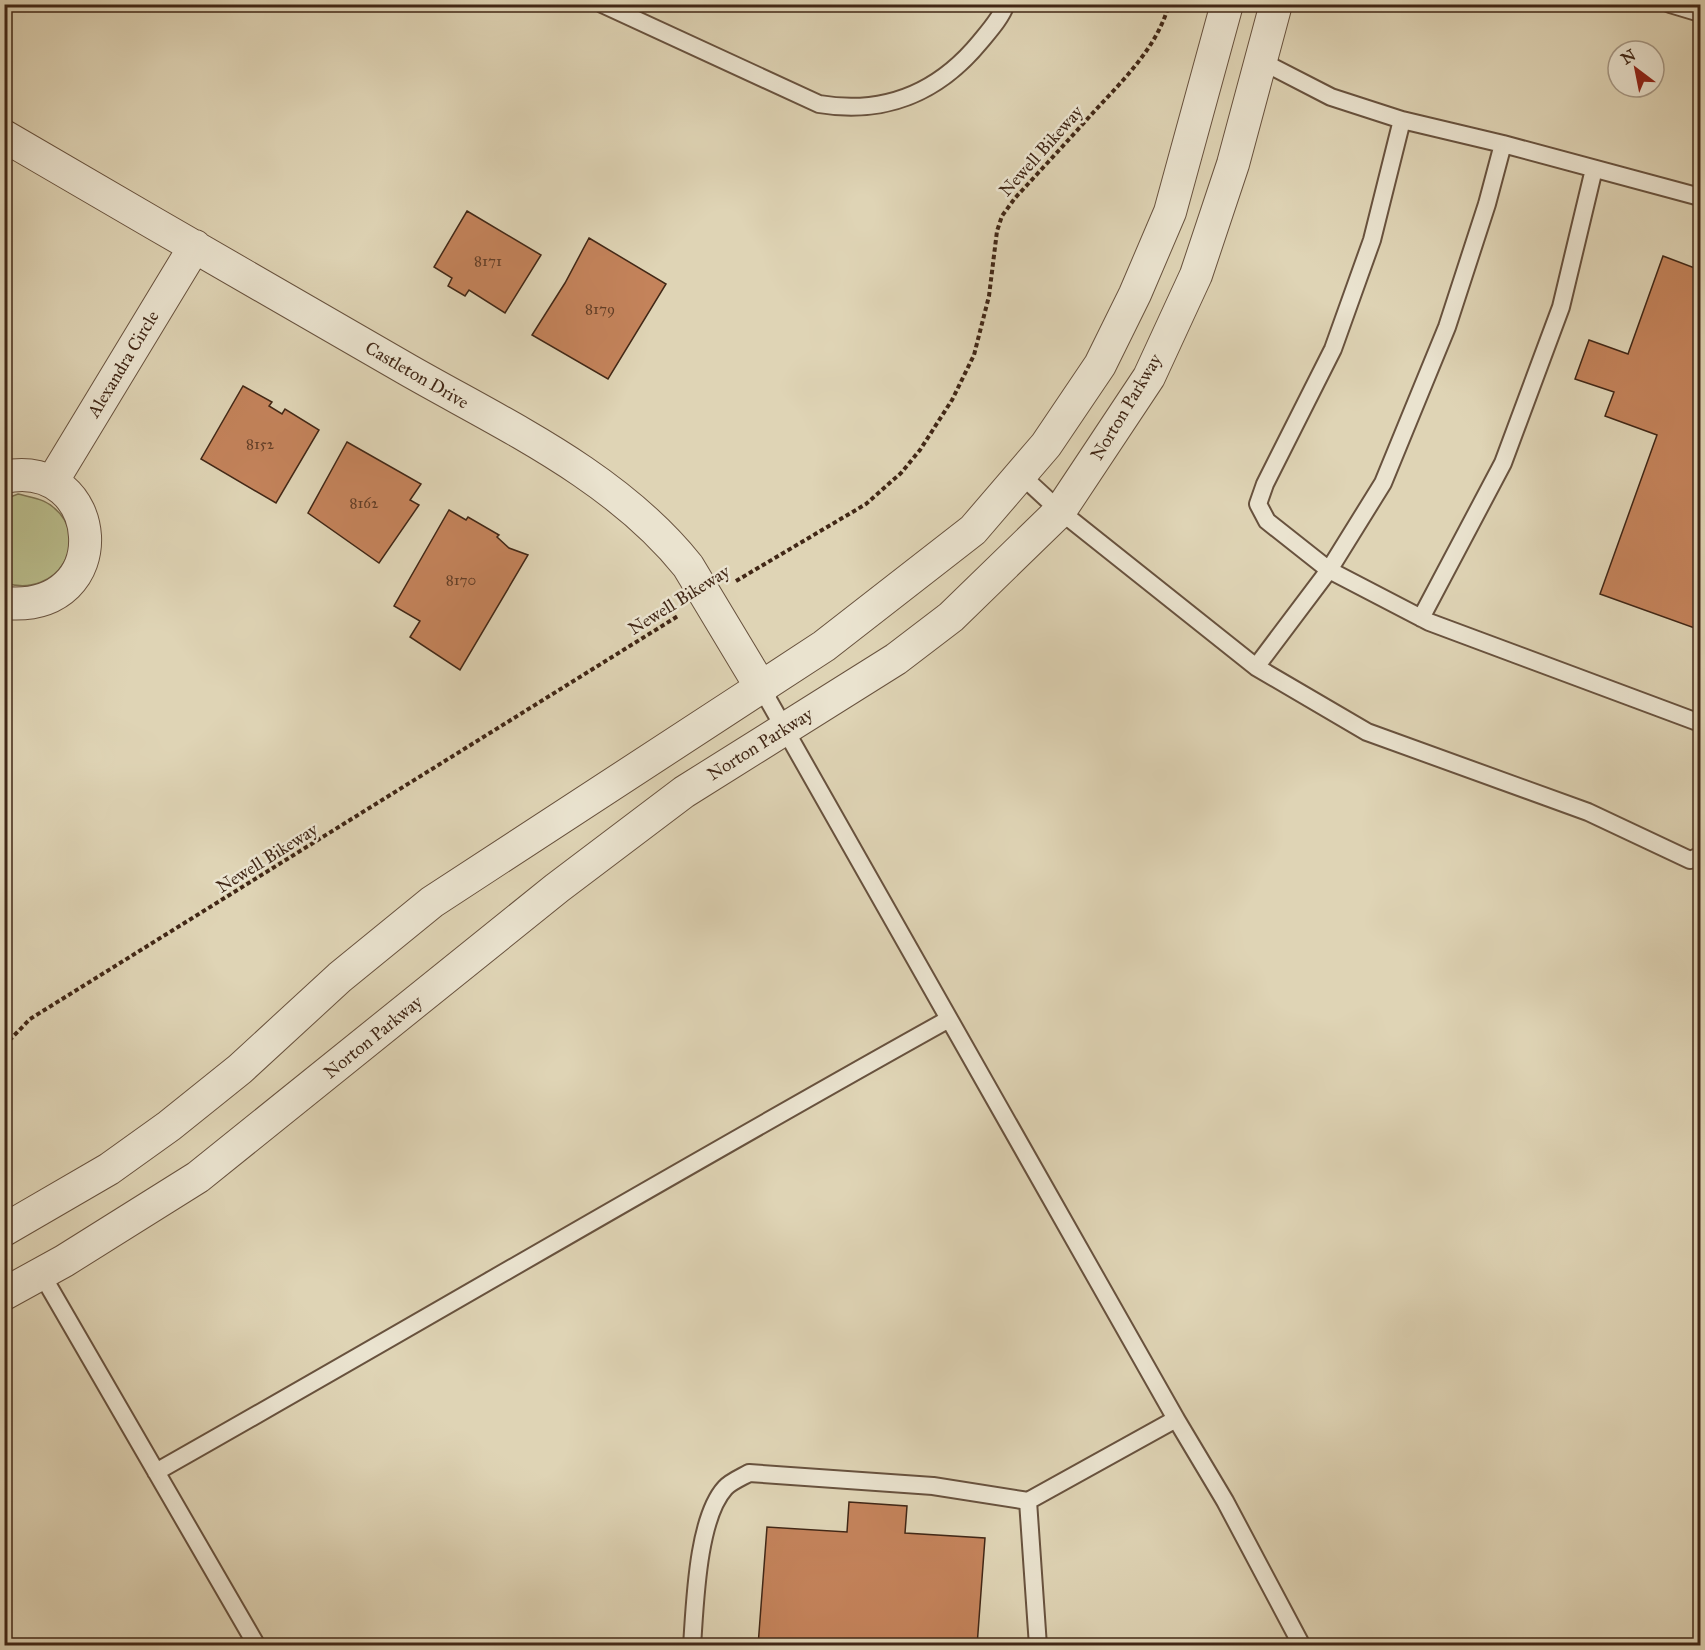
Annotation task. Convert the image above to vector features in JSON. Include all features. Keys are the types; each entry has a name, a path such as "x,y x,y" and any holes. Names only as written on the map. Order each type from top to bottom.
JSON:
{"street":[{"path":"4,1230 109,1169 169,1126 240,1069 340,977 432,902 762,689 824,646 974,530 1046,445 1100,365 1135,294 1170,212 1227,4"},
{"name":"Norton Parkway","path":"4,1294 198,1177 557,888 684,792 896,659 951,617 1060,511 1149,377 1196,275 1233,164 1276,4"},
{"name":"Castleton Drive","path":"4,136 523,436 612,491 674,548 762,689"},
{"name":"Alexandra Circle","path":"52,482 195,246"},
{"path":"4,477 35,476 52,482 69,495 81,513 86,533 85,554 77,574 63,590 46,601 24,605 4,603"}],"lane":[{"path":"602,4 819,104 843,108 893,104 930,88 969,56 1006,4"},
{"path":"1670,4 1701,13"},
{"path":"1261,60 1330,97 1402,120 1503,144 1701,198"},
{"path":"1402,120 1372,240 1333,348 1265,484 1258,504 1267,521 1329,570 1421,618 1701,723"},
{"path":"1257,667 1329,570 1383,483 1447,327 1487,204 1503,144"},
{"path":"1421,618 1503,463 1562,307 1594,168"},
{"path":"1021,475 1060,511 1257,667 1367,732 1588,812 1690,860 1701,856"},
{"path":"762,689 1176,1419 1225,1501 1302,1646"},
{"path":"156,1472 364,1355 774,1116 949,1019"},
{"path":"41,1273 257,1646"},
{"path":"692,1646 698,1567 711,1514 725,1487 749,1473 933,1486 1028,1501 1176,1419"},
{"path":"1028,1501 1038,1646"}],"path":[{"name":"Newell Bikeway","path":"4,1046 30,1019 707,598 866,504 901,473 920,450 952,400 974,355 989,297 1002,216 1015,198 1126,76 1153,41 1165,20 1169,4"}],"green space":[{"path":"18,494 41,500 53,507 64,520 70,534 69,549 64,563 54,574 41,582 24,586 5,583 5,499"}],"building":[{"path":"467,211 541,255 505,313 469,290 465,296 448,286 452,278 434,267"},
{"path":"589,238 666,284 608,379 532,335 565,283"},
{"path":"1663,256 1700,270 1700,630 1600,594 1657,435 1605,416 1614,392 1575,379 1589,340 1628,354"},
{"path":"243,386 272,402 269,406 282,414 285,409 319,430 276,503 201,459"},
{"path":"347,442 421,484 410,500 419,505 379,563 308,513"},
{"path":"449,510 466,520 468,517 499,535 497,537 509,548 528,555 460,670 410,637 420,621 394,606"},
{"path":"849,1502 907,1506 905,1533 985,1538 977,1646 758,1646 767,1527 847,1532"}]}
